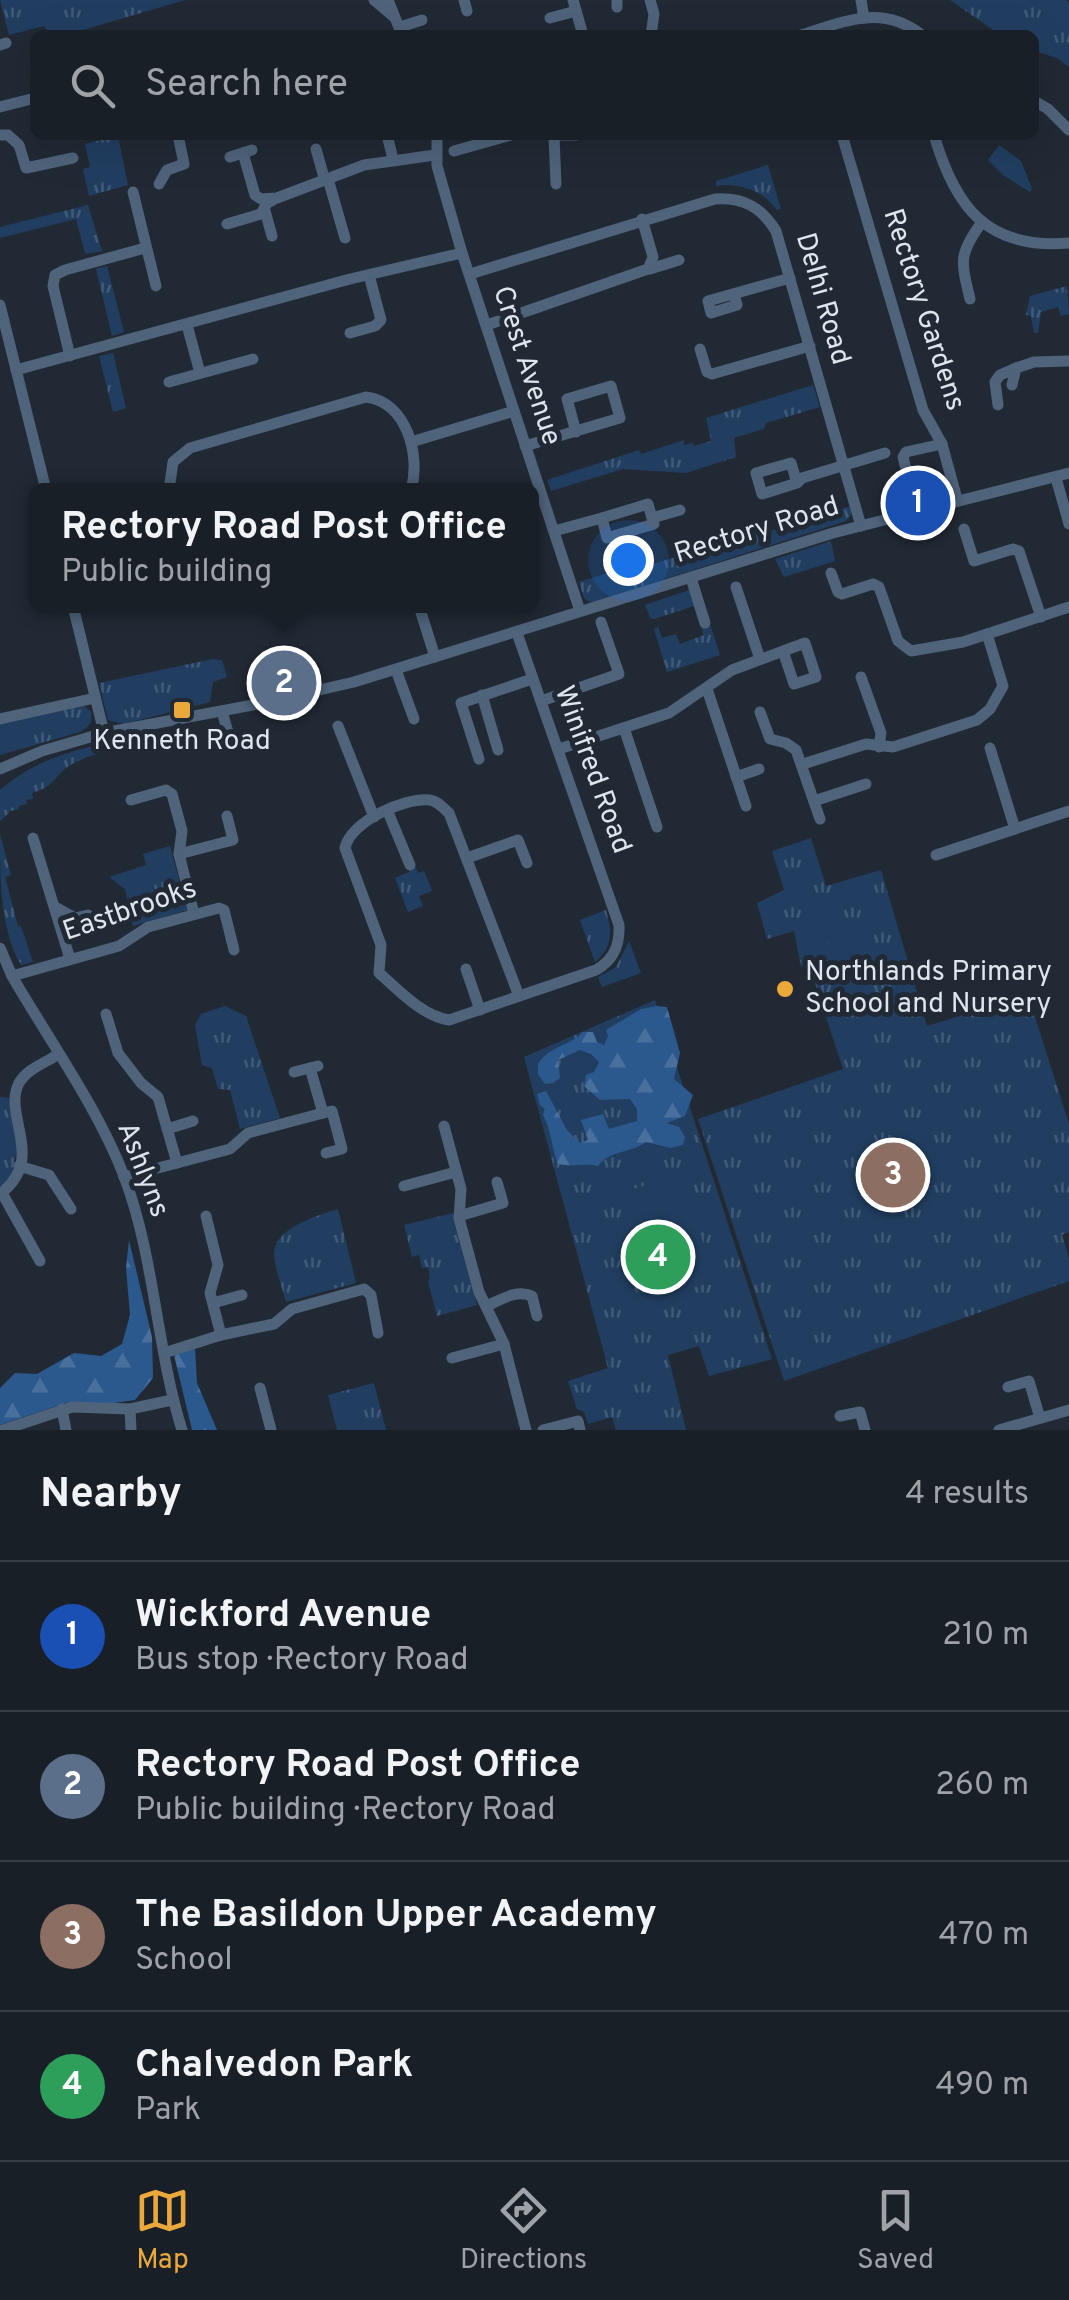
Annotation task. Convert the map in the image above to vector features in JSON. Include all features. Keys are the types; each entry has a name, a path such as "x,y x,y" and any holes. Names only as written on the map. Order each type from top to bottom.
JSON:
{"street":[{"path":"374,0 400,27"},
{"path":"388,0 400,27"},
{"path":"650,0 654,14 652,30"},
{"path":"861,0 864,18"},
{"path":"550,18 575,5 582,30"},
{"path":"820,30 864,18 888,17 913,30"},
{"path":"400,27 422,20"},
{"path":"0,108 30,99"},
{"path":"1039,104 1069,130"},
{"path":"0,135 8,135 19,145 26,168 73,158"},
{"path":"158,184 167,170 184,164 179,140"},
{"path":"388,140 394,159"},
{"name":"Crest Avenue","path":"437,140 435,155 462,253 538,483"},
{"path":"454,151 485,140"},
{"path":"552,140 556,184"},
{"name":"Rectory Gardens","path":"843,140 923,410 942,444 958,500"},
{"path":"935,140 946,177 962,203 982,222 1006,236 1037,243 1069,243"},
{"path":"316,149 345,238"},
{"path":"230,157 248,151 257,198 277,198"},
{"path":"272,236 265,211 268,203 277,198 364,165 435,155"},
{"path":"133,192 156,286"},
{"name":"Delhi Road","path":"470,274 715,199 744,201 764,214 776,230 861,526"},
{"path":"227,224 265,211"},
{"path":"642,219 653,258 648,270"},
{"path":"970,299 960,261 966,244 982,222"},
{"path":"70,356 53,286 56,276 65,270 146,248"},
{"path":"16,370 462,253"},
{"path":"487,325 679,260"},
{"path":"350,333 382,320 369,276"},
{"path":"734,294 790,278"},
{"path":"0,305 44,483"},
{"path":"187,325 200,373"},
{"path":"700,348 707,372 712,374 810,346"},
{"path":"169,382 253,359"},
{"path":"998,405 995,382 1000,375 1034,362 1069,361"},
{"path":"1012,385 1016,368"},
{"path":"526,446 576,432 620,418 611,386 566,398 576,432"},
{"path":"170,483 173,462 190,448 360,398 388,405 411,442 416,467 413,483"},
{"path":"411,442 514,411"},
{"path":"906,470 902,457 906,452 942,444"},
{"path":"797,484 802,478 885,453"},
{"path":"1062,476 1069,524"},
{"name":"Rectory Road","path":"0,769 42,750 104,733 306,694 396,670 861,526 1062,476"},
{"name":"Crest Avenue","path":"539,485 580,611"},
{"path":"554,531 648,504 654,524 608,538 602,518"},
{"path":"652,518 680,510"},
{"path":"964,529 979,577"},
{"path":"974,561 1016,549 1041,617"},
{"path":"831,573 842,594 873,584 879,587 896,636 908,650 963,642 1069,607"},
{"path":"691,578 705,624"},
{"path":"736,587 760,659"},
{"path":"75,613 104,733"},
{"path":"421,613 435,658"},
{"path":"541,701 619,674 601,622"},
{"name":"Winifred Road","path":"517,633 619,924 617,948 602,968 519,996"},
{"path":"803,764 866,744 893,747 985,715 1003,686 987,634"},
{"path":"559,749 674,710 726,672 784,650"},
{"path":"396,670 414,719"},
{"path":"861,676 880,732 879,746"},
{"path":"478,758 462,703 532,679"},
{"path":"707,688 746,806"},
{"path":"482,696 498,750"},
{"path":"0,719 95,698"},
{"path":"222,711 232,747"},
{"path":"760,712 770,740 791,745 803,764 820,819"},
{"path":"338,726 374,817"},
{"path":"624,728 657,827"},
{"path":"990,748 1015,830"},
{"path":"736,777 758,769"},
{"path":"814,801 866,784"},
{"path":"132,800 166,790 172,794 182,831 179,854 194,914"},
{"path":"429,800 438,802 449,813 519,996 442,1020 379,973 381,945 348,865 345,848 354,828 374,817 429,800"},
{"path":"936,855 1069,811"},
{"path":"388,812 410,864"},
{"path":"179,854 233,840 227,816"},
{"path":"34,838 70,958"},
{"path":"468,858 518,840 527,863"},
{"path":"57,908 75,918 88,915"},
{"name":"Eastbrooks","path":"12,976 119,946 148,926 222,908 234,950"},
{"name":"Ashlyns","path":"0,948 124,1177 138,1221 172,1400 182,1430"},
{"path":"466,969 480,1010"},
{"path":"106,1014 118,1053 141,1083 158,1097 177,1163"},
{"path":"40,1261 1,1194 13,1183 19,1166 23,1142 15,1097 22,1078 57,1054"},
{"path":"294,1072 314,1067 323,1113"},
{"path":"0,1096 15,1097"},
{"path":"124,1177 230,1149 248,1133 332,1111 342,1149 326,1153"},
{"path":"167,1128 193,1121"},
{"path":"444,1126 462,1192 458,1216 478,1292 504,1344 526,1430"},
{"path":"19,1166 49,1175 71,1209"},
{"path":"404,1186 456,1172"},
{"path":"458,1216 503,1203 497,1182"},
{"path":"206,1216 218,1265 210,1292 221,1336"},
{"path":"164,1353 274,1324 292,1309 364,1289 370,1295 378,1333"},
{"path":"486,1306 512,1294 532,1296 538,1316"},
{"path":"213,1302 242,1295"},
{"path":"452,1358 504,1344"},
{"path":"1008,1387 1030,1381 1040,1418"},
{"path":"260,1388 271,1430"},
{"path":"3,1430 62,1408 130,1409 172,1400"},
{"path":"62,1408 66,1430"},
{"path":"130,1409 131,1430"},
{"path":"999,1430 1069,1410"},
{"path":"840,1416 860,1412 865,1430"},
{"path":"543,1430 578,1421 580,1430"}],"green space":[{"path":"0,0 185,0 83,30 47,30 44,26 9,35"},
{"path":"950,0 1066,0 1069,67 1039,53 1039,30 993,30"},
{"path":"119,140 128,185 89,196 83,169 90,167 85,144"},
{"path":"999,145 1021,161 1030,192 988,160"},
{"path":"768,165 781,209 777,210 750,189 716,186 716,181"},
{"path":"88,205 102,251 85,254 76,219 0,238 0,227"},
{"path":"107,266 124,332 112,336 96,269"},
{"path":"1067,286 1069,314 1061,316 1058,307 1041,312 1038,333 1034,333 1031,316 1026,315 1030,296"},
{"path":"113,353 126,408 113,412 99,356"},
{"path":"813,385 820,407 766,423 764,429 734,438 736,457 686,473 623,469 551,491 547,480 639,450 641,454 684,440 684,445 694,446 711,441 706,418"},
{"path":"851,506 846,521 591,603 584,598 579,582 682,555 688,546 767,525 770,531"},
{"path":"831,541 835,561 784,577 775,559"},
{"path":"698,587 720,655 667,672 654,629 658,627 662,638 676,634 680,644 704,635 694,606 654,619 645,605"},
{"path":"222,660 227,677 213,682 210,702 124,724 108,720 99,683"},
{"path":"84,706 91,712 91,719 80,732 0,755 0,724"},
{"path":"131,737 138,743 69,766 47,787 32,793 33,799 26,800 27,804 0,821 0,790 15,778 62,755"},
{"path":"0,834 11,875 5,877 33,962 21,965 5,919"},
{"path":"811,838 826,886 881,870 927,1026 1028,995 1069,1124 1069,1232 1062,1235 1069,1258 1069,1281 784,1381 698,1119 843,1069 809,965 801,967 794,931 767,939 757,903 784,890 772,851"},
{"path":"170,846 187,910 133,926 125,889 109,877 146,865 143,854"},
{"path":"415,866 418,873 424,871 432,891 419,896 423,906 408,912 395,878"},
{"path":"825,893 841,938 816,946 801,902"},
{"path":"606,910 610,939 595,962 580,920"},
{"path":"629,941 641,973 602,987 598,977 616,967"},
{"path":"655,1000 772,1359 709,1376 699,1346 668,1355 686,1430 616,1430 612,1417 588,1424 584,1412 577,1409 568,1381 608,1368 524,1057"},
{"path":"225,1006 246,1016 280,1118 240,1129 230,1090 218,1089 212,1068 202,1065 195,1025 201,1014"},
{"path":"667,1007 680,1053 674,1079 693,1095 685,1116 667,1123 679,1127 685,1137 683,1145 671,1148 646,1142 608,1157 598,1166 558,1164 543,1115 545,1109 537,1094 546,1091 567,1130 580,1143 588,1140 581,1120 603,1114 609,1129 637,1121 637,1109 630,1099 600,1100 584,1086 586,1075 594,1072 599,1062 591,1054 580,1050 558,1060 560,1078 553,1083 545,1084 538,1074 538,1064 548,1053 583,1032 593,1032 597,1042 604,1045 606,1030 641,1009"},
{"path":"0,1097 12,1098 18,1141 11,1182 0,1187"},
{"path":"684,1174 714,1282 656,1298 623,1192"},
{"path":"338,1209 356,1283 286,1302 275,1260 276,1245 298,1224"},
{"path":"453,1213 477,1305 437,1316 428,1267 422,1268 419,1255 412,1257 404,1225"},
{"path":"129,1240 152,1337 153,1378 135,1400 107,1404 69,1402 0,1425 0,1388 15,1373 37,1374 74,1353 101,1356 122,1344 130,1315 126,1268"},
{"path":"195,1348 197,1383 217,1430 192,1430 174,1355"},
{"path":"374,1383 386,1430 337,1430 328,1395"}],"place":[{"name":"Wickford Avenue","path":"918,503"},
{"name":"Rectory Road Post Office","path":"284,683"},
{"name":"Kenneth Road","path":"182,710"},
{"name":"Northlands Primary School and Nursery","path":"785,989"},
{"name":"The Basildon Upper Academy","path":"893,1175"},
{"name":"Chalvedon Park","path":"658,1257"}]}
